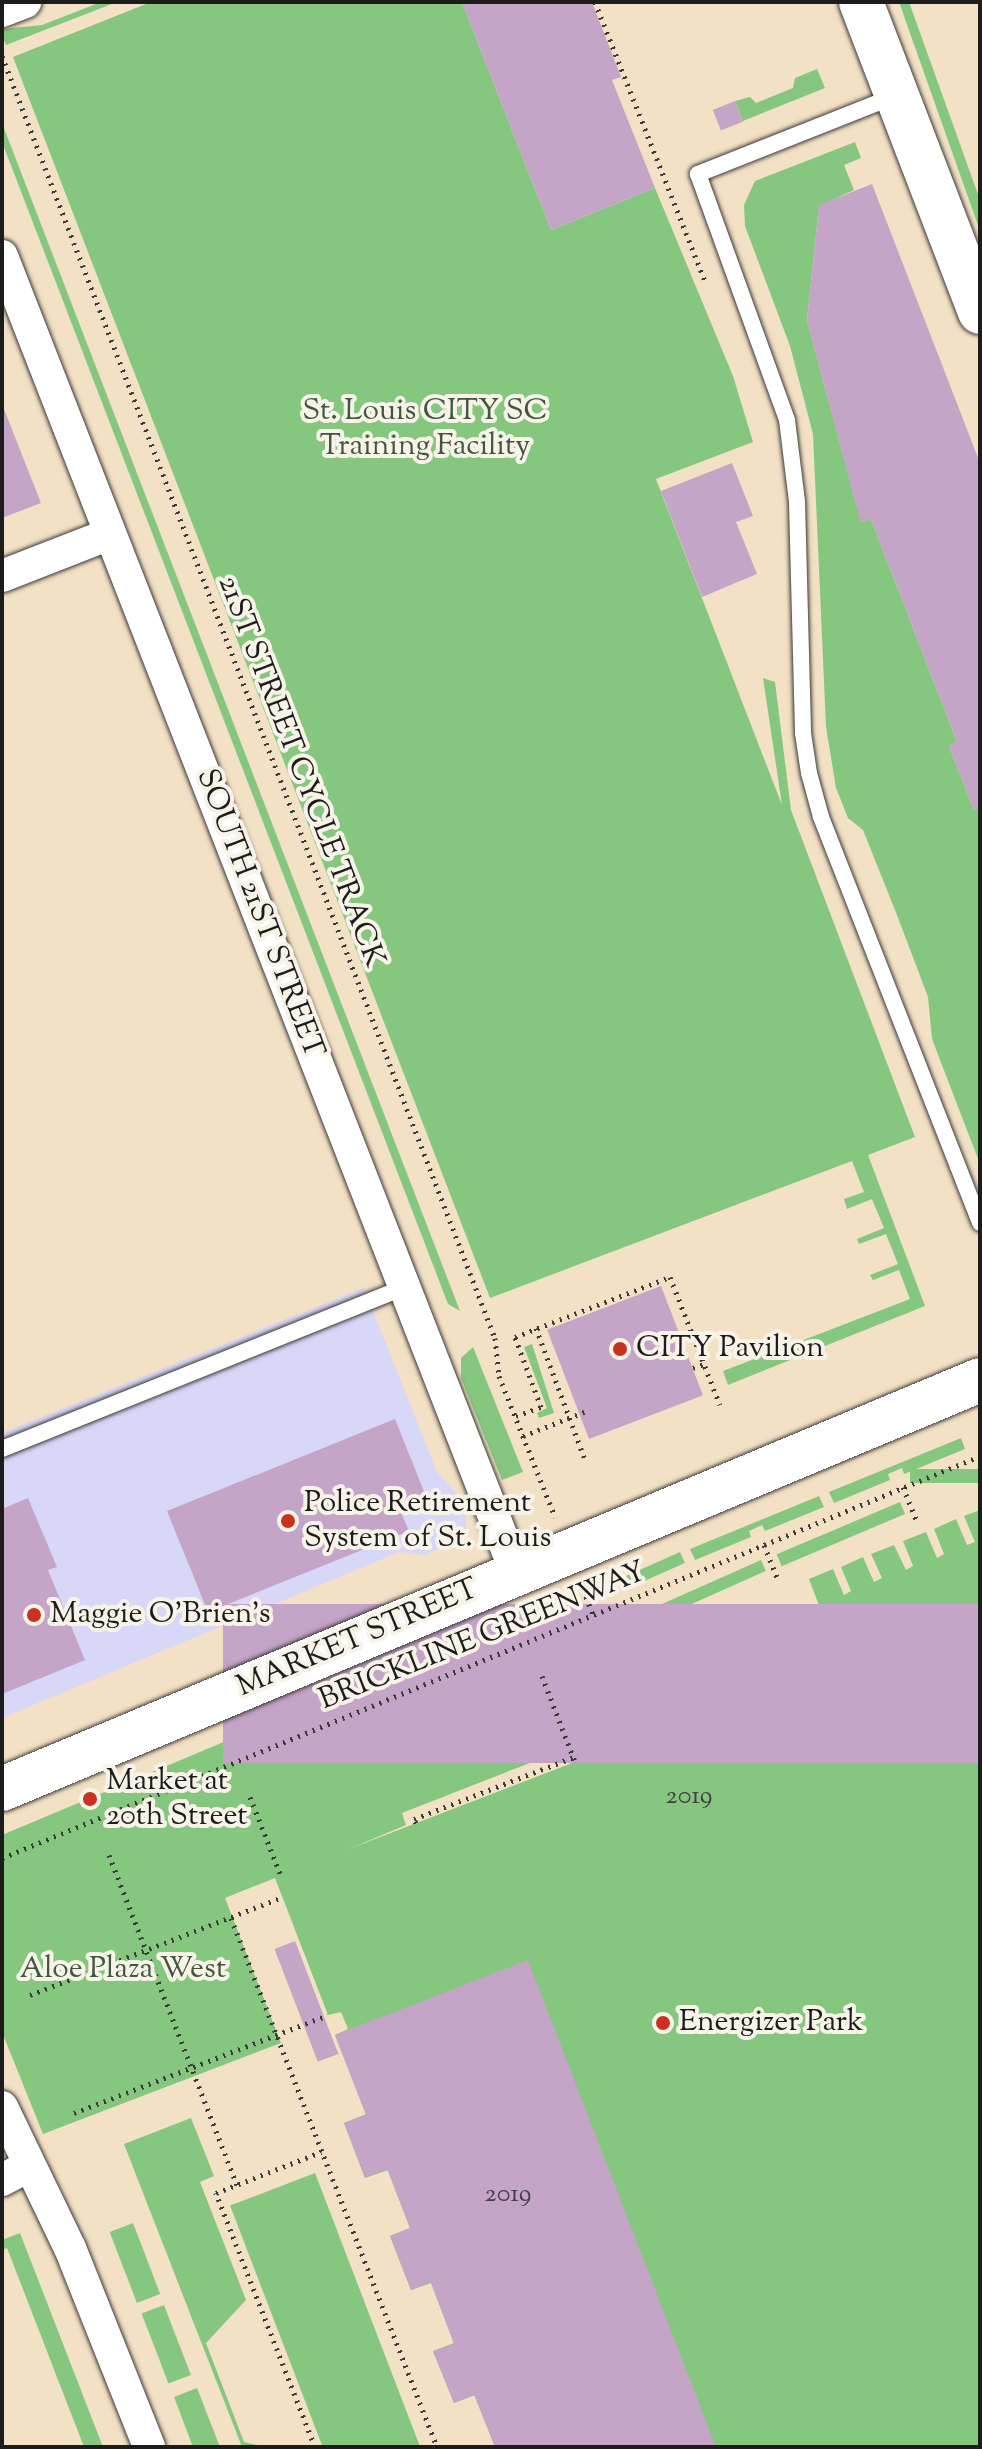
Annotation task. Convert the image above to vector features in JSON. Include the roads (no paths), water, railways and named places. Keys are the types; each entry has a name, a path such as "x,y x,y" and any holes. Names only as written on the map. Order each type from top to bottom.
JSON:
{"main road":[{"path":"861,2 980,312"},
{"name":"MARKET STREET","path":"2,1789 980,1380"}],"street":[{"path":"2,11 25,2"},
{"name":"SOUTH 21ST STREET","path":"2,256 8,291 110,534 516,1573"},
{"path":"2,576 110,534"},
{"path":"2,2107 15,2173 70,2248 149,2447"}],"lane":[{"path":"897,95 698,174 787,420 797,502 803,733 809,773 821,817 980,1223"},
{"path":"2,1449 404,1287"}],"place":[{"name":"CITY Pavilion","path":"620,1349"},
{"name":"Police Retirement System of St. Louis","path":"288,1521"},
{"name":"Maggie O'Brien's","path":"34,1615"},
{"name":"Market at 20th Street","path":"90,1799"},
{"name":"Energizer Park","path":"663,2023"}],"park label":[{"name":"St. Louis CITY SC Training Facility","path":"425,429"},
{"name":"Aloe Plaza West","path":"123,1970"}]}
